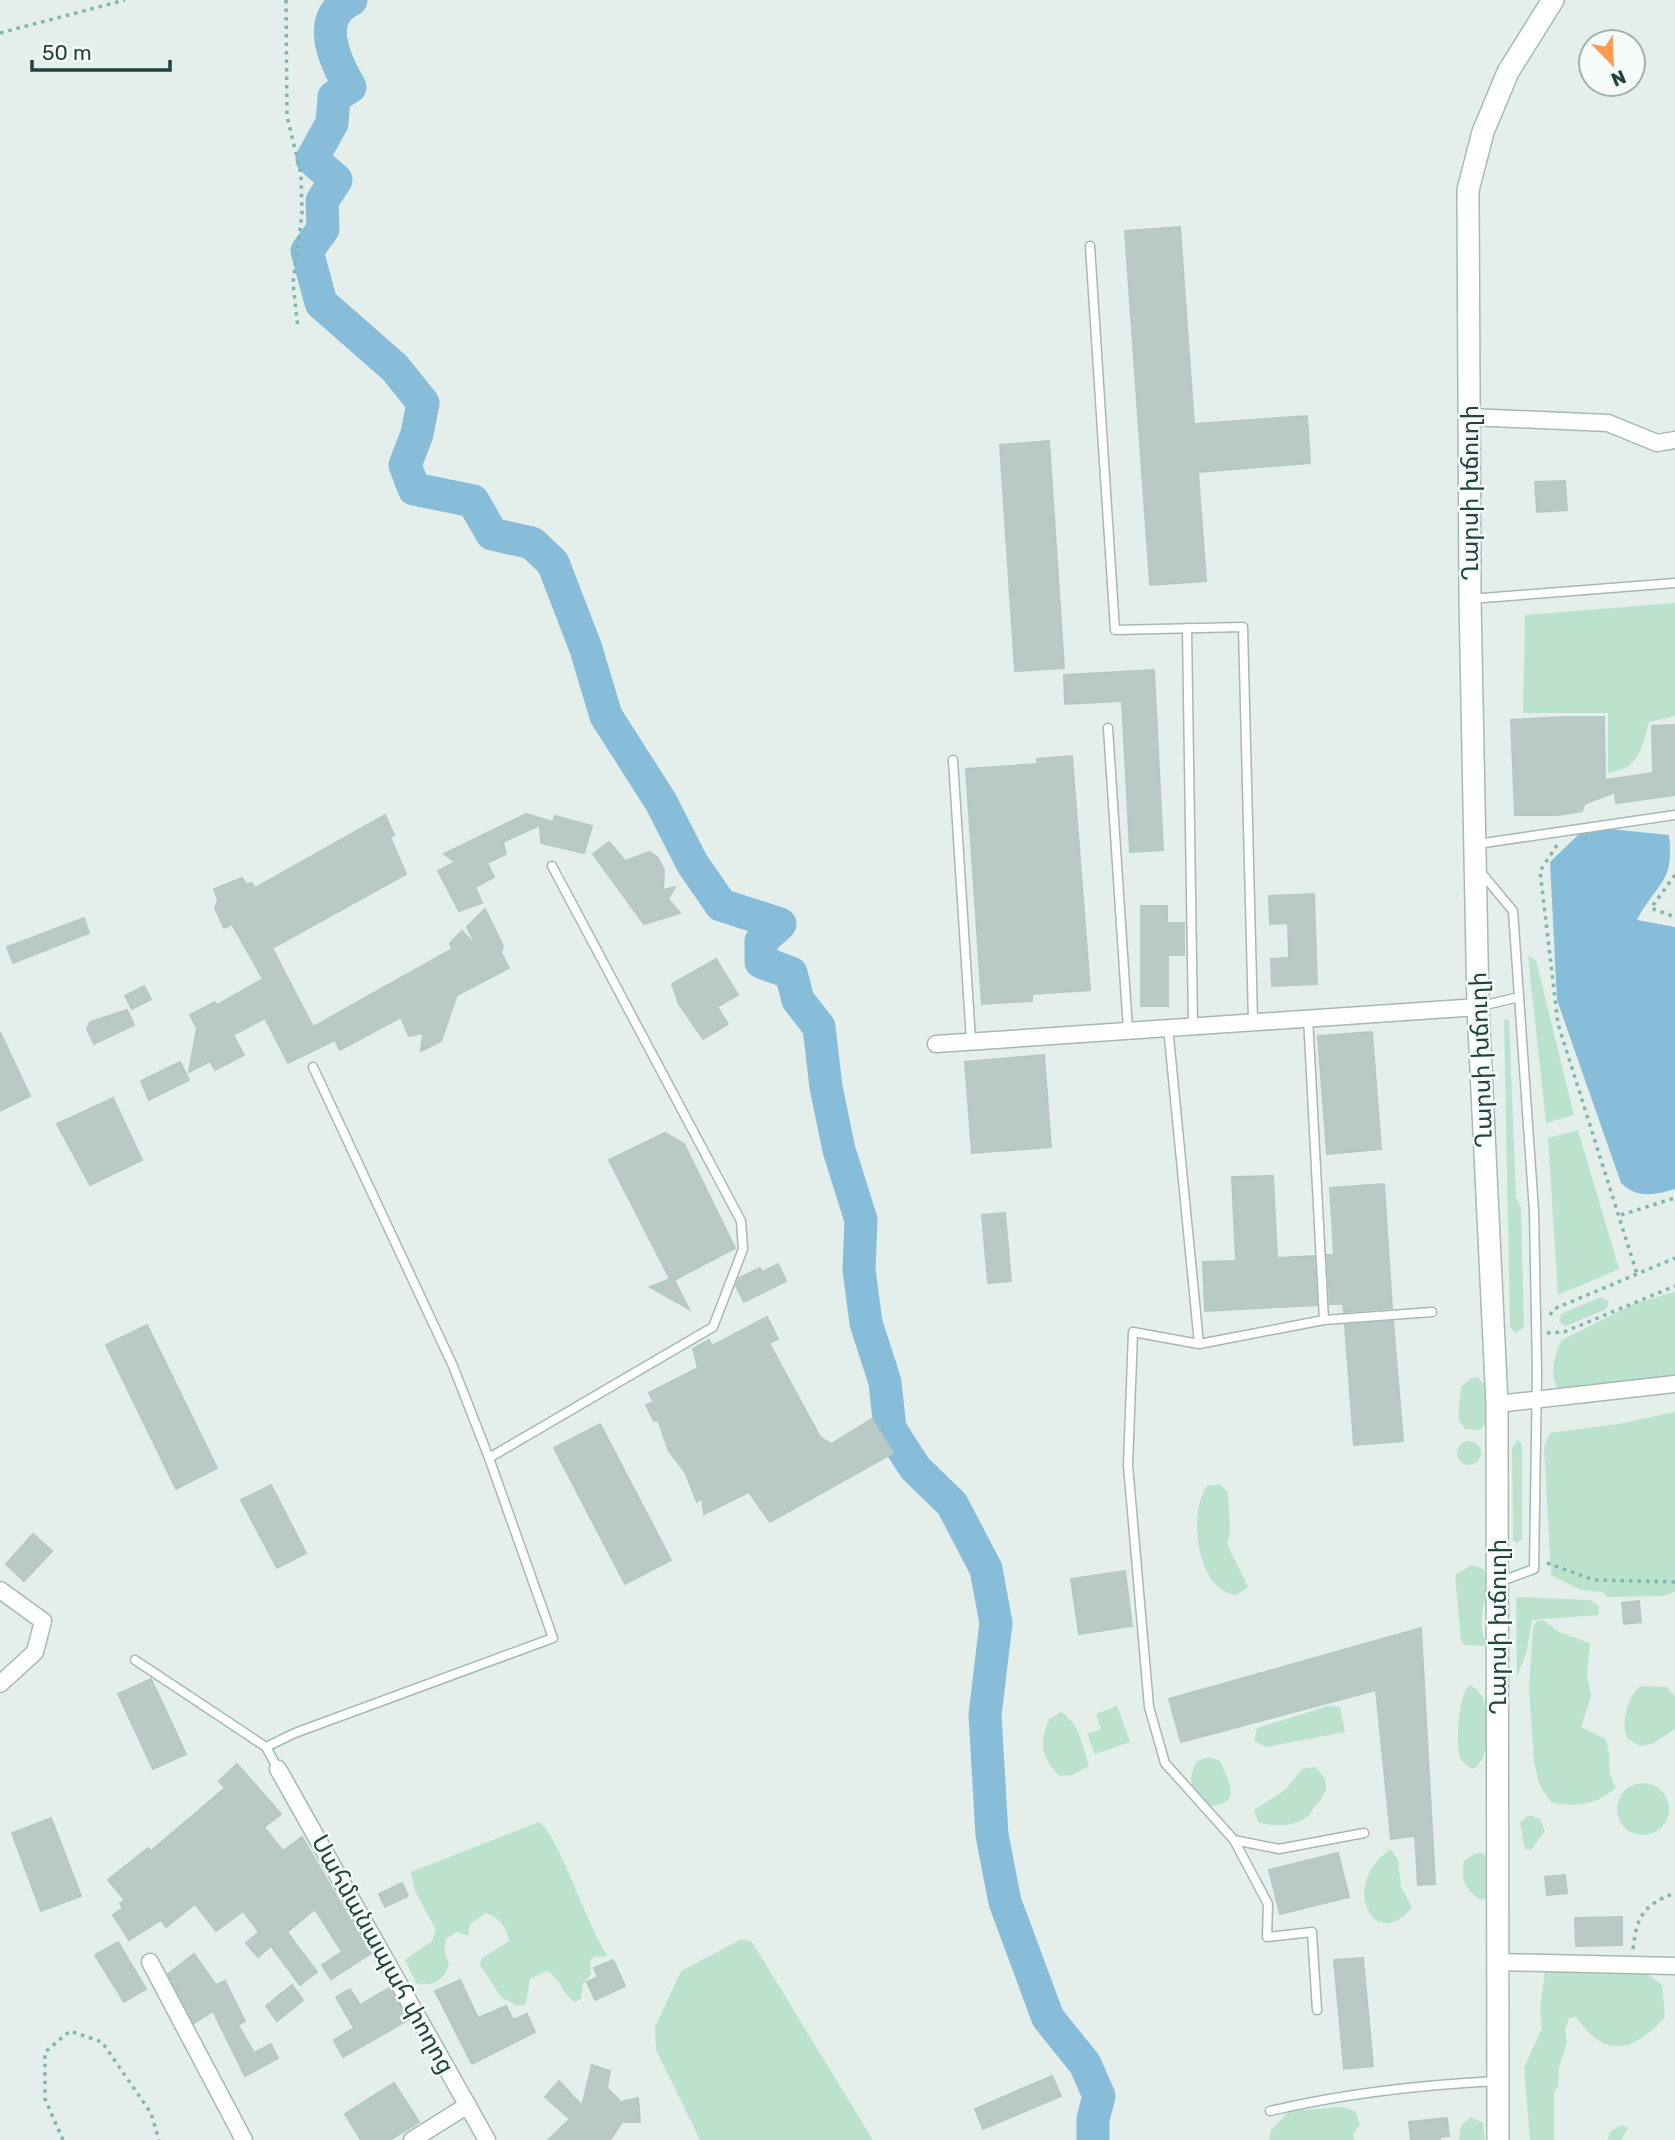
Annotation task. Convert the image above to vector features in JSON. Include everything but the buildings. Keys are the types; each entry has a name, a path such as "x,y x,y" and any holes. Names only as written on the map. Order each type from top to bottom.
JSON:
{"main road":[{"name":"Ղարսի խճուղի","path":"1498,2140 1497,1404 1478,1007 1470,599 1468,190 1483,132 1508,72 1553,0"}],"street":[{"path":"1470,417 1608,423 1657,443 1675,440"},
{"path":"936,1044 1478,1007"},
{"path":"1497,1404 1675,1384"},
{"path":"0,1590 43,1621 35,1652 0,1684"},
{"name":"Սահմանապահ փողոց","path":"278,1769 487,2140"},
{"path":"150,1962 244,2140"},
{"path":"1497,1962 1675,1966"},
{"path":"412,2140 468,2105"}],"lane":[{"path":"1090,246 1115,630 1243,627 1254,1021"},
{"path":"1470,599 1675,583"},
{"path":"1187,628 1193,1026"},
{"path":"1108,728 1128,1030"},
{"path":"953,760 971,1041"},
{"path":"1475,844 1675,815"},
{"path":"1476,865 1513,911 1534,1211 1538,1334 1534,1569 1499,1582"},
{"path":"489,1458 713,1327 743,1249 741,1221 552,866"},
{"path":"1478,1007 1520,997"},
{"path":"1308,1017 1324,1320"},
{"path":"1168,1027 1199,1344"},
{"path":"266,1747 553,1638 453,1366 313,1066"},
{"path":"1317,2010 1312,1932 1267,1937 1268,1904 1234,1840 1165,1763 1149,1707 1128,1465 1133,1332 1199,1344 1324,1320 1432,1312"},
{"path":"135,1660 266,1747 278,1769"},
{"path":"1234,1840 1279,1849 1364,1833"},
{"path":"1270,2111 1336,2095 1412,2085 1496,2081"}],"path":[{"path":"0,33 125,0"},
{"path":"286,0 287,116 301,174 302,214 293,283 298,329"},
{"path":"1562,836 1540,871 1558,1024 1611,1194 1621,1215 1637,1274"},
{"path":"1675,875 1651,908 1675,917"},
{"path":"1621,1215 1675,1198"},
{"path":"1538,1334 1554,1309 1675,1258"},
{"path":"1538,1334 1564,1332 1675,1286"},
{"path":"1534,1561 1594,1580 1675,1582"},
{"path":"1631,1965 1637,1923 1653,1901 1675,1893"},
{"path":"63,2140 45,2099 45,2052 70,2031 102,2042 151,2113 159,2140"}],"green space":[{"path":"1675,603 1675,716 1649,722 1638,756 1627,767 1608,773 1608,713 1523,713 1525,615"},
{"path":"1528,956 1536,960 1574,1115 1546,1123"},
{"path":"1504,1019 1509,1020 1516,1197 1521,1208 1524,1327 1516,1333 1510,1327"},
{"path":"1578,1130 1619,1269 1558,1295 1548,1138"},
{"path":"1675,1292 1675,1375 1560,1392 1553,1373 1562,1340 1636,1303"},
{"path":"1601,1297 1609,1302 1606,1309 1566,1326 1559,1322 1561,1314"},
{"path":"1477,1377 1486,1386 1492,1416 1480,1430 1465,1429 1458,1419 1461,1387 1471,1378"},
{"path":"1675,1412 1675,1592 1663,1596 1607,1597 1603,1592 1581,1590 1551,1575 1544,1447 1550,1433 1618,1424"},
{"path":"1518,1440 1522,1445 1522,1539 1517,1543 1513,1540 1512,1448"},
{"path":"1469,1441 1478,1444 1481,1453 1478,1462 1469,1465 1460,1462 1457,1453 1460,1444"},
{"path":"1219,1484 1228,1492 1230,1531 1227,1544 1248,1587 1236,1595 1223,1591 1212,1580 1199,1549 1197,1532 1201,1498 1207,1486"},
{"path":"1472,1565 1483,1569 1486,1578 1482,1625 1488,1646 1464,1645 1461,1640 1455,1575"},
{"path":"1516,1597 1590,1600 1599,1606 1598,1615 1532,1620 1526,1654 1517,1676"},
{"path":"1543,1620 1559,1632 1590,1643 1587,1676 1591,1696 1581,1727 1605,1739 1609,1751 1610,1775 1616,1787 1602,1798 1577,1805 1551,1802 1540,1786 1534,1762 1529,1688 1533,1628 1536,1622"},
{"path":"1469,1685 1477,1690 1484,1700 1489,1726 1485,1752 1473,1769 1460,1757 1458,1742 1460,1708"},
{"path":"1641,1686 1667,1687 1675,1697 1675,1729 1652,1744 1640,1746 1628,1739 1624,1727 1629,1703"},
{"path":"1117,1706 1130,1742 1095,1754 1087,1734 1101,1729 1096,1714"},
{"path":"1328,1706 1340,1707 1345,1732 1266,1747 1254,1741 1257,1728"},
{"path":"1061,1712 1076,1729 1089,1766 1072,1775 1060,1776 1045,1756 1043,1742 1049,1719"},
{"path":"1209,1757 1220,1761 1231,1793 1224,1803 1204,1806 1191,1780 1197,1761"},
{"path":"1315,1767 1323,1776 1326,1790 1308,1816 1296,1823 1283,1825 1258,1822 1254,1810 1286,1789 1302,1769"},
{"path":"1643,1783 1653,1785 1661,1791 1667,1799 1667,1819 1661,1827 1653,1833 1643,1835 1633,1833 1625,1827 1619,1819 1617,1809 1619,1799 1625,1791 1633,1785"},
{"path":"1529,1815 1540,1819 1545,1831 1531,1850 1525,1849 1520,1823"},
{"path":"539,1822 555,1844 591,1925 608,1956 594,1957 590,1961 591,1974 583,1984 581,1999 575,2002 571,1999 555,1977 546,1971 530,1979 526,2004 518,2006 501,1997 480,1965 481,1959 509,1941 502,1924 486,1913 470,1924 468,1936 457,1932 446,1939 444,1951 449,1963 441,1978 427,1984 416,1983 405,1960 432,1941 436,1930 415,1891 411,1872"},
{"path":"1391,1849 1398,1860 1401,1887 1412,1907 1399,1920 1386,1923 1375,1919 1368,1910 1364,1896 1366,1880 1375,1864"},
{"path":"1476,1853 1482,1853 1491,1860 1488,1898 1480,1900 1467,1888 1463,1878 1464,1861"},
{"path":"742,1939 752,1942 873,2140 700,2140 656,2050 655,2027 681,1971"},
{"path":"1545,1971 1645,1972 1662,1985 1665,2017 1642,2038 1619,2046 1598,2040 1576,2017 1569,2018 1565,2030 1567,2043 1559,2067 1558,2087 1554,2092 1554,2140 1530,2140 1524,2068 1542,2028 1540,2009"},
{"path":"1342,2107 1355,2111 1360,2124 1353,2135 1354,2140 1269,2140 1271,2130 1289,2111"},
{"path":"1471,2117 1483,2123 1485,2140 1459,2140 1461,2126"},
{"path":"1622,2125 1628,2128 1621,2140 1607,2140 1611,2131"}],"water":[{"path":"1609,829 1669,835 1667,874 1637,920 1675,927 1675,1189 1653,1194 1633,1192 1621,1183 1557,1000 1550,862 1579,834"}],"waterway":[{"path":"351,0 340,8 330,29 334,53 350,87 334,97 332,123 312,159 336,180 322,201 323,229 307,251 321,303 395,368 423,403 417,434 405,465 414,489 473,501 492,534 532,543 553,563 586,649 606,716 661,802 692,863 721,905 780,924 761,941 761,962 791,973 798,1000 819,1027 826,1087 839,1150 861,1220 859,1270 866,1323 885,1382 890,1429 915,1468 952,1504 986,1569 996,1623 985,1715 992,1835 1005,1902 1048,2018 1085,2064 1099,2096 1093,2119 1093,2140"}]}
